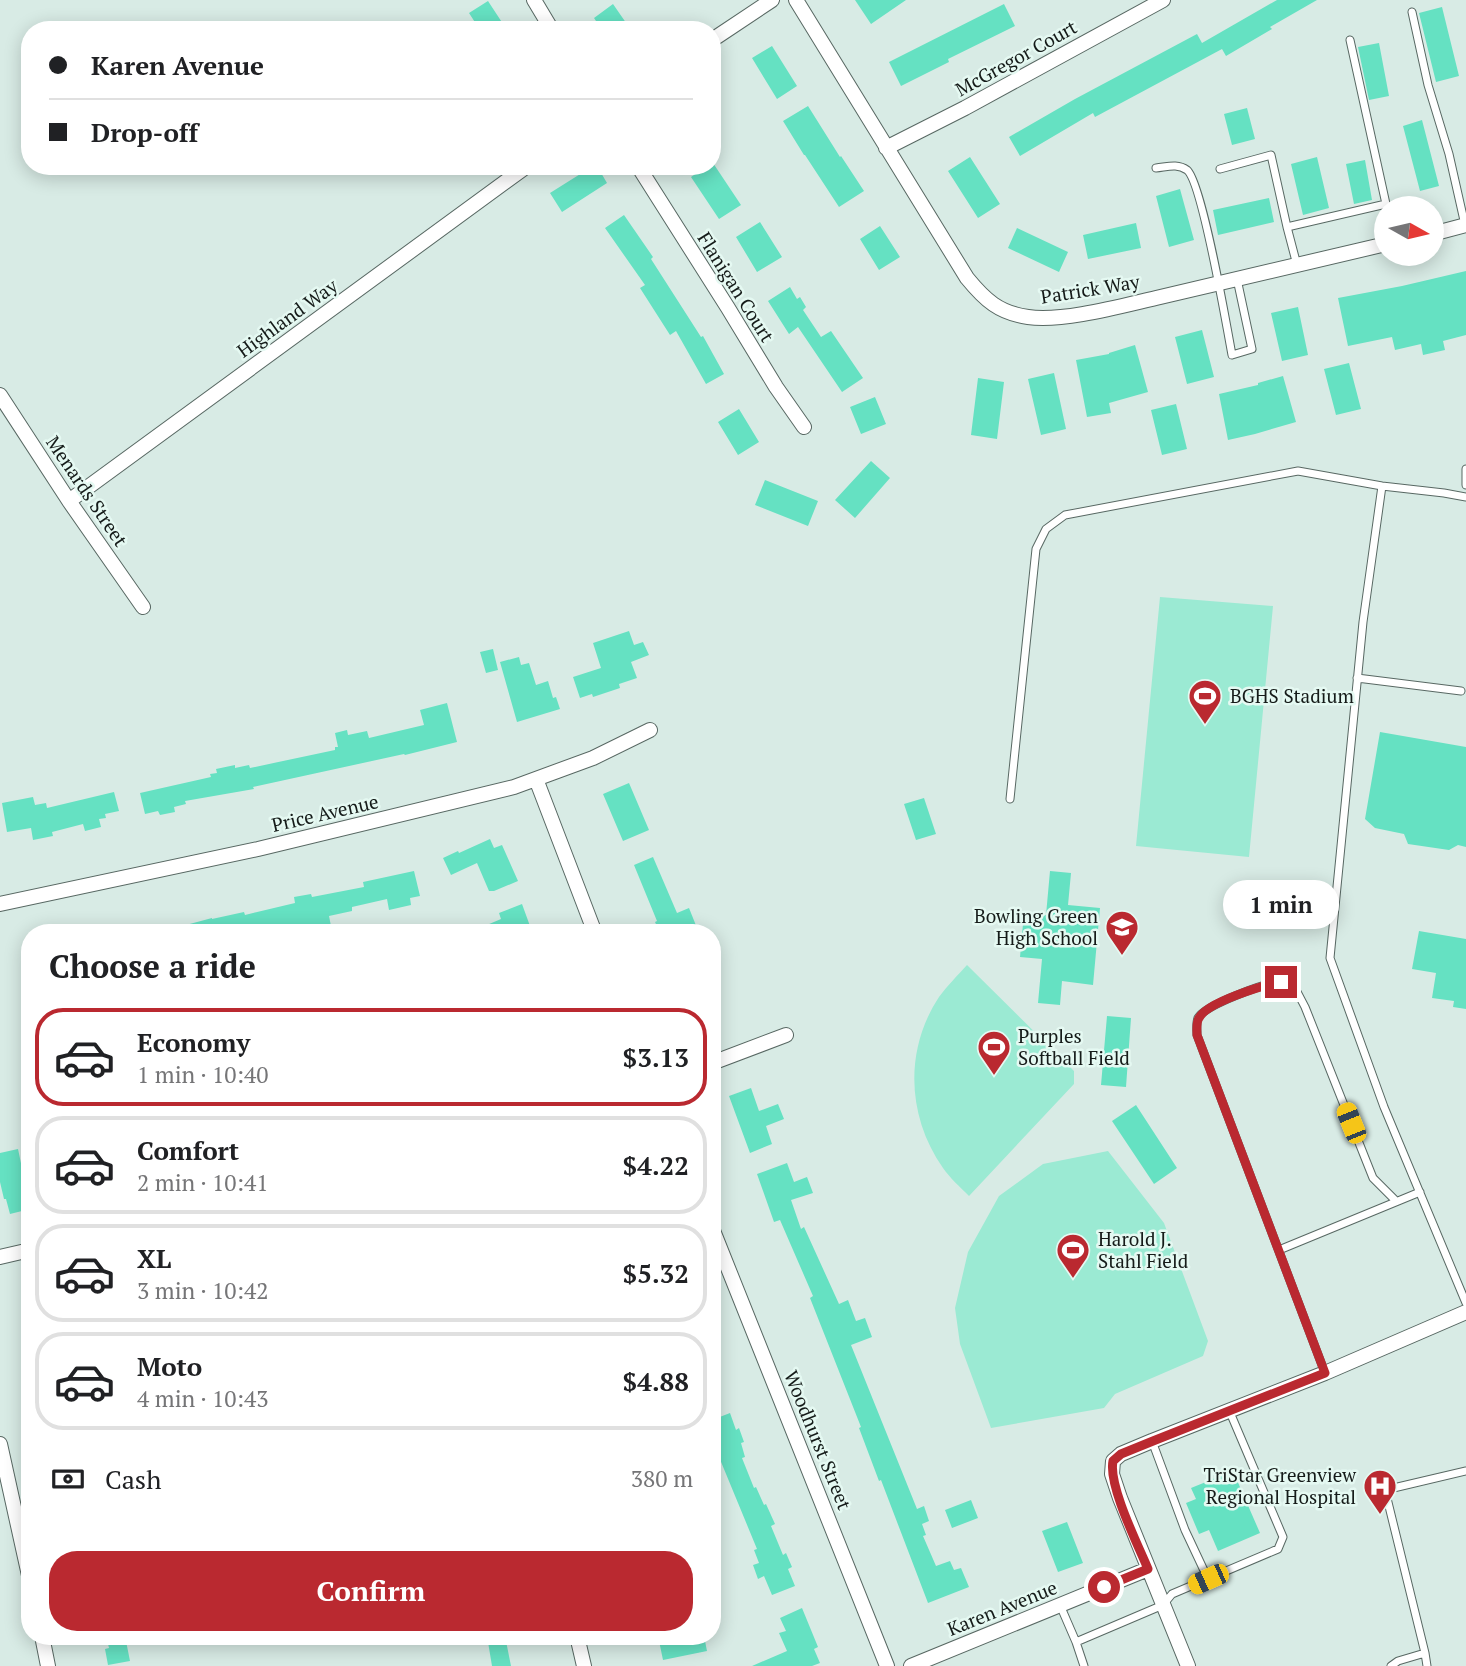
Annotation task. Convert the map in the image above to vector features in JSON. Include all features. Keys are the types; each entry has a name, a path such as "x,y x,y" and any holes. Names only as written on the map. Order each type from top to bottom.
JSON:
{"street":[{"path":"534,0 547,21"},
{"path":"721,34 772,0"},
{"name":"Patrick Way","path":"796,0 967,278 987,300 1002,310 1031,317 1073,315 1374,247"},
{"name":"McGregor Court","path":"886,148 1163,0"},
{"name":"Highland Way","path":"69,501 515,175"},
{"name":"Flanigan Court","path":"644,175 776,387 804,427"},
{"path":"1444,230 1466,225"},
{"name":"Menards Street","path":"0,395 69,501 144,607"},
{"name":"Price Avenue","path":"0,904 258,849 499,791 593,758 650,730"},
{"path":"536,779 592,924"},
{"path":"721,1060 786,1035"},
{"name":"Woodhurst Street","path":"721,1251 887,1666"},
{"path":"0,1257 21,1252"},
{"path":"1188,1666 1120,1498 1112,1474 1113,1462 1121,1454 1325,1373 1466,1312"},
{"path":"0,1444 21,1539"},
{"name":"Karen Avenue","path":"911,1666 1148,1569"},
{"path":"44,1645 48,1666"},
{"path":"579,1645 584,1666"}],"lane":[{"path":"1412,12 1428,85 1449,154 1466,225"},
{"path":"1350,40 1384,196"},
{"path":"1220,169 1271,155 1297,265"},
{"path":"1156,168 1178,165 1189,172 1196,188 1219,283 1232,355 1252,349 1237,279"},
{"path":"1287,227 1374,209"},
{"path":"1466,469 1466,485"},
{"path":"1010,799 1036,549 1046,529 1065,515 1298,471 1466,497"},
{"path":"1382,486 1363,622 1330,958 1384,1107 1466,1303"},
{"path":"1357,678 1461,691"},
{"path":"1325,1373 1197,1035 1198,1019 1204,1012 1217,1003 1269,984 1281,982 1294,986 1305,1007 1373,1178 1396,1201"},
{"path":"1279,1250 1420,1192"},
{"path":"1076,1642 1163,1605 1172,1594 1278,1549 1283,1537 1229,1410"},
{"path":"1153,1441 1185,1530 1208,1579"},
{"path":"1427,1666 1385,1490 1466,1471"},
{"path":"1059,1605 1084,1666"},
{"path":"1391,1666 1398,1661 1425,1653"}],"green space":[{"name":"BGHS Stadium","path":"1160,597 1273,606 1249,857 1136,846"},
{"name":"Purples Softball Field","path":"967,965 1074,1071 1074,1084 969,1196 946,1172 931,1148 922,1127 914,1083 915,1061 928,1017 939,997"},
{"name":"Harold J. Stahl Field","path":"1108,1151 1164,1223 1208,1341 1203,1356 1115,1394 1104,1408 991,1428 960,1344 955,1308 968,1252 999,1196 1043,1164"}],"building":[{"path":"855,0 906,0 871,24"},
{"path":"1277,0 1317,0 1226,56 1222,49 1095,117 1093,113 1020,156 1009,137 1197,34 1202,43"},
{"path":"488,1 501,21 474,21 469,13"},
{"path":"613,4 625,21 596,21 594,18"},
{"path":"1004,4 1015,26 901,86 889,62"},
{"path":"1442,7 1459,76 1436,82 1419,13"},
{"path":"1379,43 1389,96 1369,100 1358,47"},
{"path":"772,46 797,86 777,99 752,58"},
{"path":"808,106 864,191 839,207 783,121"},
{"path":"1247,108 1255,139 1232,145 1224,114"},
{"path":"1422,120 1439,186 1420,191 1403,126"},
{"path":"970,157 1000,204 978,218 948,171"},
{"path":"1317,157 1329,208 1303,215 1291,164"},
{"path":"1365,160 1372,200 1354,204 1346,164"},
{"path":"579,175 602,175 607,183 562,212 550,193"},
{"path":"721,175 741,205 719,219 691,177"},
{"path":"1180,189 1194,240 1169,247 1156,196"},
{"path":"1269,198 1274,222 1218,235 1213,210"},
{"path":"624,215 653,257 651,259 701,337 703,336 724,374 706,384 676,331 670,335 640,288 645,285 605,228"},
{"path":"760,222 782,257 757,272 736,237"},
{"path":"1136,223 1141,248 1088,259 1083,235"},
{"path":"880,226 900,257 879,270 860,239"},
{"path":"1017,228 1068,252 1059,272 1008,248"},
{"path":"1466,271 1466,335 1443,341 1445,350 1423,355 1421,344 1395,350 1392,337 1348,346 1338,298"},
{"path":"790,287 797,299 800,297 806,307 803,310 821,337 831,331 863,378 842,392 798,327 789,334 768,301"},
{"path":"1298,307 1308,355 1282,361 1271,313"},
{"path":"1202,330 1214,377 1187,384 1175,337"},
{"path":"1135,345 1148,392 1109,403 1111,413 1087,417 1076,360 1109,354"},
{"path":"1349,363 1361,409 1336,415 1324,369"},
{"path":"1054,373 1066,429 1041,435 1028,379"},
{"path":"1283,376 1296,422 1228,440 1219,394"},
{"path":"978,378 1004,382 997,439 971,435"},
{"path":"875,397 886,424 861,434 850,407"},
{"path":"1176,404 1187,449 1162,455 1151,410"},
{"path":"739,409 759,442 738,455 718,422"},
{"path":"871,461 890,478 855,518 835,500"},
{"path":"765,480 818,501 808,526 755,505"},
{"path":"629,631 634,645 643,642 649,655 631,662 637,678 619,684 620,688 593,697 592,694 580,698 573,677 601,668 593,643"},
{"path":"493,649 498,670 486,673 480,652"},
{"path":"519,657 521,665 529,663 536,685 548,681 553,698 556,697 560,709 517,722 500,662"},
{"path":"447,703 457,742 253,787 254,789 185,801 186,804 174,807 175,812 160,815 158,811 145,814 140,793 211,777 210,774 217,773 216,769 235,765 235,768 249,765 250,768 335,750 335,747 338,747 335,733 347,730 348,735 367,731 369,738 424,725 420,710"},
{"path":"1380,732 1466,747 1466,847 1458,845 1449,850 1408,844 1404,834 1375,828 1365,819"},
{"path":"629,783 649,830 623,841 603,794"},
{"path":"114,792 119,811 105,814 106,818 99,819 101,827 85,831 83,824 52,832 53,836 33,840 31,828 7,832 2,803 33,797 35,805 46,803 47,808"},
{"path":"924,798 936,834 916,840 904,804"},
{"path":"490,839 494,848 502,845 518,881 489,891 477,863 451,875 443,858"},
{"path":"653,857 677,913 689,908 695,924 656,924 634,865"},
{"path":"414,871 420,896 410,898 411,905 389,910 387,899 352,907 352,911 329,916 331,924 190,924 295,903 294,897 311,894 312,897 364,887 363,882"},
{"path":"1050,871 1071,873 1068,905 1100,908 1093,985 1062,981 1060,1005 1038,1003 1042,959 1020,957 1024,913 1046,915"},
{"path":"522,904 529,924 489,924 501,919 499,913"},
{"path":"1419,931 1466,939 1466,1009 1453,1007 1454,1001 1432,998 1436,973 1412,969"},
{"path":"1107,1016 1131,1018 1126,1087 1101,1085"},
{"path":"751,1088 759,1111 778,1104 784,1119 766,1126 772,1144 750,1153 729,1096"},
{"path":"1136,1105 1177,1168 1154,1184 1112,1121"},
{"path":"18,1149 21,1163 21,1211 10,1214 4,1199 0,1182 0,1153"},
{"path":"787,1163 794,1182 807,1177 813,1193 791,1200 801,1229 804,1227 839,1304 848,1300 856,1321 865,1318 872,1337 851,1345 917,1509 924,1506 929,1521 922,1524 926,1535 923,1536 936,1566 950,1561 954,1570 961,1568 969,1587 928,1603 810,1298 813,1296 780,1220 774,1222 757,1174"},
{"path":"730,1413 736,1430 739,1428 744,1442 741,1443 745,1457 742,1458 754,1488 756,1487 764,1505 766,1504 775,1524 771,1526 783,1555 786,1553 792,1567 788,1569 795,1586 772,1595 764,1576 758,1579 753,1565 759,1563 754,1550 757,1549 721,1462 721,1416"},
{"path":"1233,1471 1260,1533 1218,1551 1209,1530 1199,1534 1186,1503 1196,1499 1191,1488"},
{"path":"971,1500 978,1518 952,1528 945,1510"},
{"path":"1067,1522 1083,1563 1058,1572 1042,1531"},
{"path":"802,1608 818,1647 814,1649 820,1663 812,1666 752,1666 787,1651 779,1633 786,1631 780,1618"},
{"path":"108,1645 127,1645 130,1661 108,1665 105,1649 109,1648"},
{"path":"488,1645 507,1645 511,1666 492,1666"},
{"path":"660,1645 706,1645 707,1651 663,1660"}],"place":[{"name":"BGHS Stadium","path":"1205,726"},
{"name":"Bowling Green High School","path":"1122,957"},
{"name":"Purples Softball Field","path":"994,1077"},
{"name":"Harold J. Stahl Field","path":"1073,1280"},
{"name":"TriStar Greenview Regional Hospital","path":"1380,1516"}],"route":[{"path":"1104,1587 1148,1569 1112,1474 1113,1461 1121,1454 1325,1373 1197,1035 1198,1019 1217,1003 1281,982"}]}
